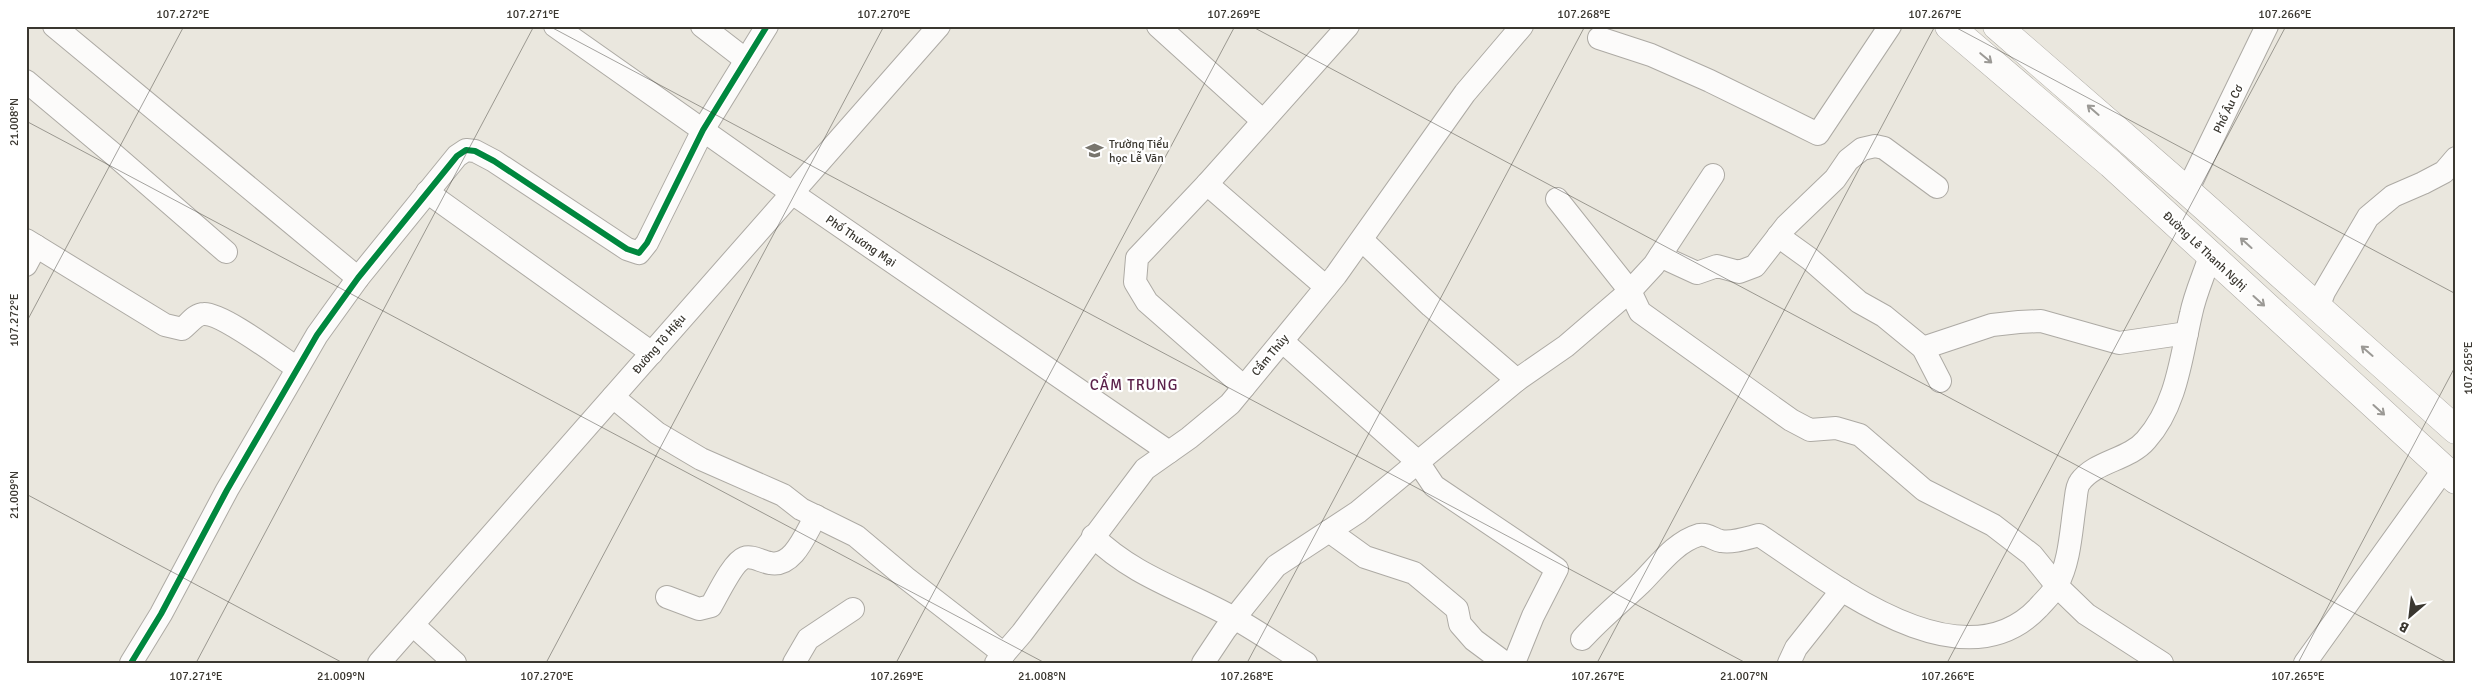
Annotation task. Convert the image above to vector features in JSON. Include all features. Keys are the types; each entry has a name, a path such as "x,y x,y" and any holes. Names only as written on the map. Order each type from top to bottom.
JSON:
{"highway":[{"name":"Đường Lê Thanh Nghị","path":"1949,26 2111,164 2450,475"},
{"path":"1997,26 2187,190 2456,430"}],"street":[{"path":"54,26 358,278"},
{"name":"Phố Thương Mại","path":"555,26 792,193 1169,452"},
{"path":"702,26 746,60"},
{"path":"132,663 317,334 358,278 457,156 466,150 475,151 494,161 627,249 639,253 648,243 703,130 767,26"},
{"name":"Đường Tô Hiệu","path":"380,663 939,26"},
{"path":"1158,26 1263,121"},
{"path":"1244,387 1147,302 1135,282 1137,258 1207,184 1348,26"},
{"name":"Cẩm Thủy","path":"1000,658 1145,469 1230,404 1326,287 1362,240 1465,93 1522,26"},
{"path":"1599,38 1651,55 1818,134 1890,26"},
{"name":"Phố Âu Cơ","path":"2187,190 2268,26"},
{"path":"26,81 112,152 226,252"},
{"path":"1660,256 1697,273 1717,266 1740,272 1755,266 1778,236 1812,200 1836,179 1848,160 1862,148 1875,146 1884,148 1937,187"},
{"path":"2318,308 2324,292 2368,217 2392,196 2444,172 2456,158"},
{"path":"1203,663 1276,566 1358,512 1517,380 1566,346 1630,291 1660,256 1713,175"},
{"path":"1207,184 1326,287"},
{"path":"427,192 652,352"},
{"path":"1557,199 1630,291 1640,312 1791,420 1810,430 1836,428 1860,435 1924,490 1992,525 2032,555 2057,586 2086,614 2162,663"},
{"path":"1778,236 1810,259 1859,302 1884,316 1923,348 1940,380"},
{"path":"1362,240 1431,306 1517,380"},
{"path":"30,250 165,325 182,329 196,316 204,314 212,316 247,334 297,368"},
{"path":"1582,639 1600,619 1677,547 1703,534 1722,541 1739,540 1759,535 1842,590 1906,626 1941,639 1983,641 2015,628 2034,612 2057,586 2065,568 2078,483 2090,472 2145,441 2163,416 2181,367 2191,311 2210,256"},
{"path":"1923,348 1992,325 2019,322 2041,321 2119,343 2187,333"},
{"path":"1282,341 1418,462 1434,486 1557,569 1533,616 1514,663"},
{"path":"613,397 657,433 701,459 783,495 801,509 856,536 1000,658"},
{"path":"2305,663 2450,475"},
{"path":"667,597 699,609 711,606 735,565 743,558 772,564 780,564 789,560 816,516"},
{"path":"1328,531 1365,557 1414,573 1457,609 1460,624 1474,640 1505,663"},
{"path":"1093,536 1110,553 1139,572 1235,618 1306,663"},
{"path":"1789,663 1796,648 1842,590"},
{"path":"794,663 808,639 853,609"},
{"path":"413,625 455,663"}],"cycle path":[{"path":"131,663 161,614 227,490 317,335 358,278 457,156 466,150 475,151 494,161 627,249 639,253 647,243 703,130 767,26"}],"place":[{"name":"Trường Tiểu học Lễ Văn","path":"1095,151"}],"district":[{"name":"CẨM TRUNG","path":"1134,385"}]}
